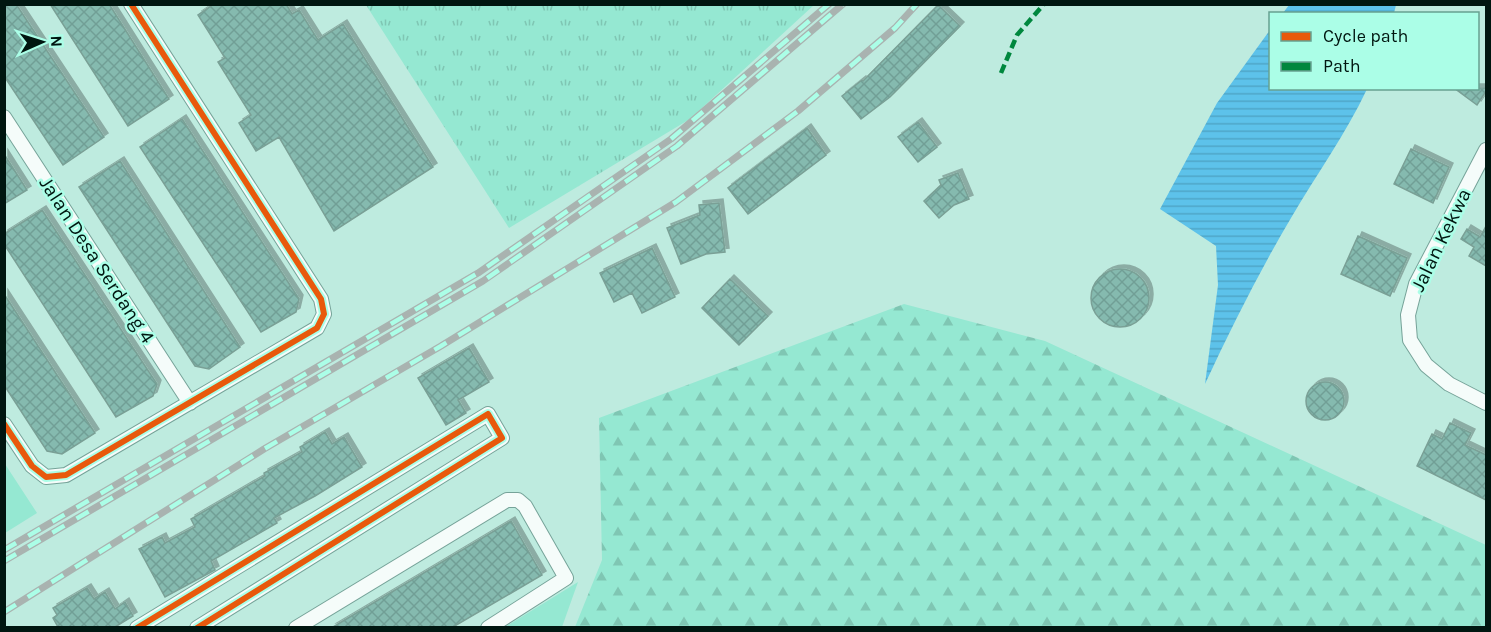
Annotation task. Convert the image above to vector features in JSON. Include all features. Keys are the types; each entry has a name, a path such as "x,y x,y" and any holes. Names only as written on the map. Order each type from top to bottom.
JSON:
{"street":[{"path":"4,424 32,466 46,477 66,475 317,328 324,314 321,299 131,4"},
{"name":"Jalan Desa Serdang 4","path":"4,117 189,403"},
{"name":"Jalan Kekwa","path":"1486,150 1416,284 1408,315 1410,340 1426,365 1449,384 1486,403"},
{"path":"138,627 488,414 502,438 197,627"},
{"path":"296,627 507,500 518,500 525,506 566,578 488,627"}],"green space":[{"path":"366,5 814,5 690,119 509,228"},
{"path":"904,304 1045,341 1486,545 1486,627 575,627 602,560 599,418"},
{"path":"5,464 37,513 5,533 4,532"},
{"path":"578,582 562,627 505,627"}],"water":[{"path":"1289,4 1396,5 1394,12 1284,12"},
{"path":"1269,31 1269,90 1366,90 1350,122 1268,259 1205,384 1218,285 1216,246 1160,209 1217,103"}],"building":[{"path":"4,4 16,4 104,137 63,165 4,76"},
{"path":"50,4 109,4 169,99 128,126"},
{"path":"214,4 286,4 292,14 299,10 318,40 343,24 433,167 334,231 279,137 256,151 239,123 251,115 218,62 225,58 198,15"},
{"path":"938,5 960,26 890,97 861,119 842,96 863,81"},
{"path":"1486,88 1477,105 1457,90"},
{"path":"182,119 299,299 296,312 261,332 140,147"},
{"path":"918,122 937,147 918,162 898,137"},
{"path":"807,128 826,155 748,214 728,188"},
{"path":"1411,149 1449,167 1433,203 1394,184"},
{"path":"4,154 27,190 4,204"},
{"path":"120,161 240,347 209,369 195,366 79,187"},
{"path":"958,173 969,199 954,205 939,218 924,201 941,185 939,180"},
{"path":"719,203 725,252 706,254 681,264 667,228 700,215 699,205"},
{"path":"42,210 157,384 153,396 116,417 4,244 4,234"},
{"path":"1486,226 1486,266 1469,256 1474,247 1461,239 1467,229 1480,237"},
{"path":"1358,236 1407,258 1390,296 1341,274"},
{"path":"652,248 675,297 642,313 632,293 614,302 600,273"},
{"path":"1120,269 1136,274 1144,282 1149,298 1144,314 1136,322 1120,327 1104,322 1096,314 1091,298 1096,282 1104,274"},
{"path":"730,279 768,316 739,345 702,308"},
{"path":"4,294 95,433 62,454 47,451 4,385"},
{"path":"469,348 489,382 458,400 466,413 446,425 418,378"},
{"path":"1325,382 1338,388 1344,401 1338,414 1325,420 1312,414 1306,401 1312,388"},
{"path":"1450,423 1471,433 1465,445 1486,455 1486,500 1417,466 1432,434 1442,439"},
{"path":"325,432 332,444 344,437 362,467 274,518 277,523 211,561 215,570 165,597 139,549 162,537 165,543 195,527 191,519 302,452 300,447"},
{"path":"511,521 542,575 453,627 333,627"},
{"path":"87,588 94,599 105,592 115,609 125,602 133,616 115,627 58,627 53,618 57,615 53,608"}],"railway":[{"path":"4,550 478,273 671,139 829,4"},
{"path":"4,561 483,281 677,146 843,4"},
{"path":"4,612 264,449 441,346 676,202 798,111 895,28 917,4"}],"marked path":[{"path":"1001,73 1017,35 1044,4"}],"cycle path":[{"path":"4,424 32,466 46,477 66,475 317,328 324,314 321,299 131,4"},
{"path":"137,628 488,414 502,438 197,628"}]}
